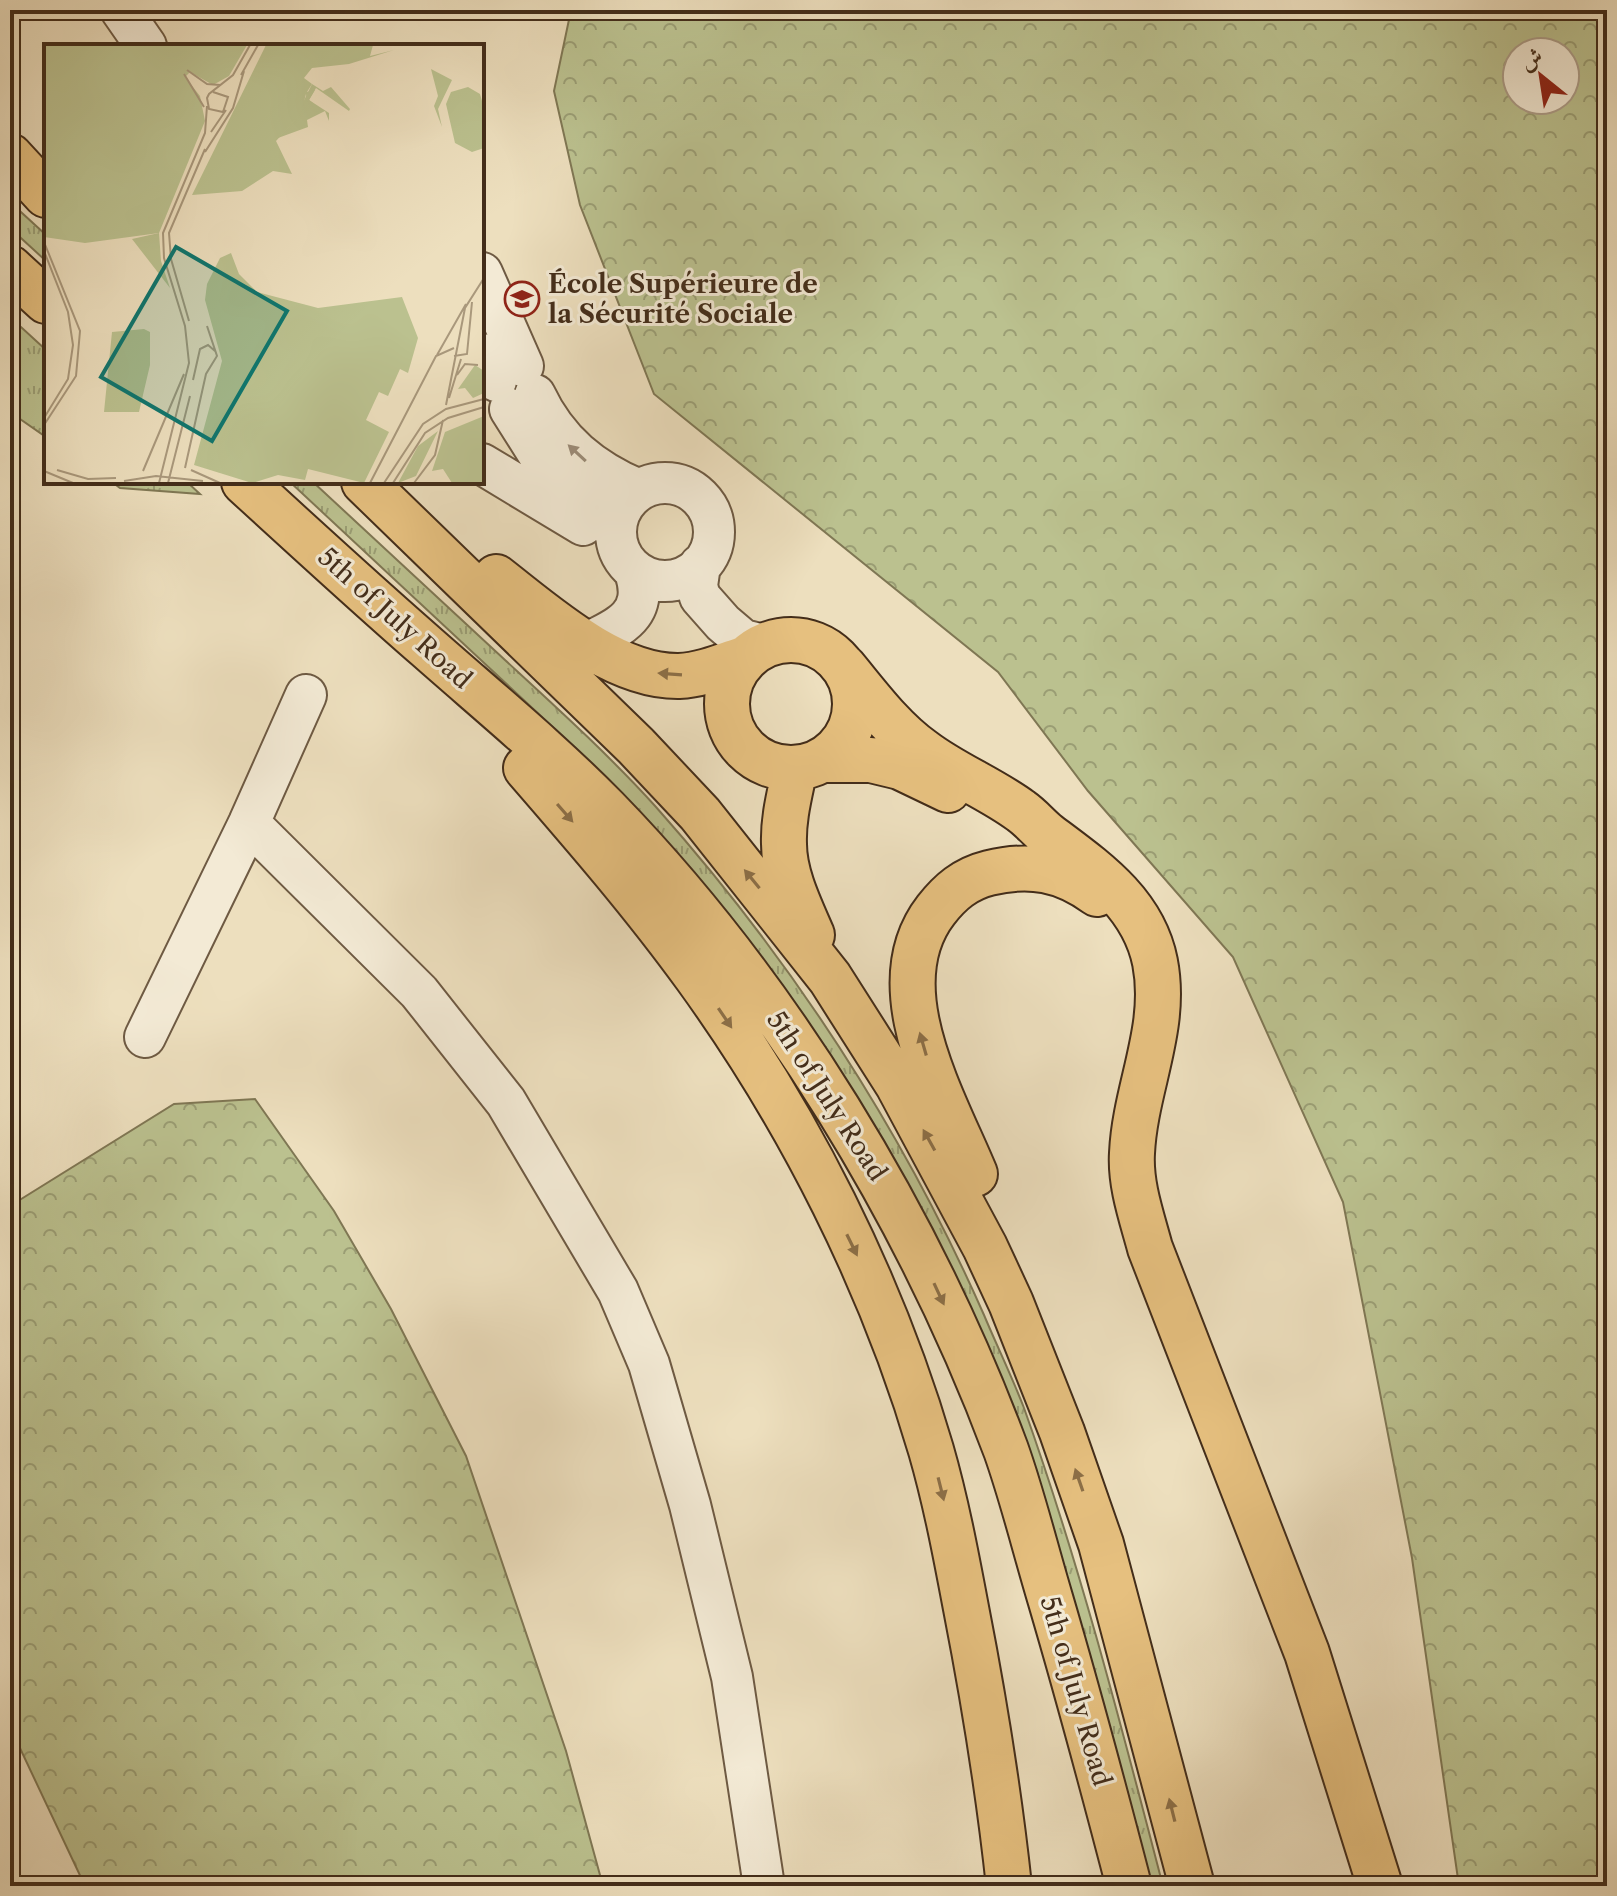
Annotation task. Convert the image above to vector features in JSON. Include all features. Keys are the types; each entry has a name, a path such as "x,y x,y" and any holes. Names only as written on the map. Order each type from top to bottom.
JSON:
{"highway":[{"path":"10,156 44,193"},
{"path":"10,268 44,299"},
{"name":"5th of July Road","path":"246,484 606,809 673,885 764,999 885,1186 980,1384 1006,1452 1071,1666 1129,1886"},
{"path":"366,484 636,746 700,814 830,978 898,1085 953,1183 1011,1303 1062,1432 1101,1544 1192,1886"},
{"path":"376,484 561,628 615,660 660,675 682,676 711,670 786,640 808,641 828,651 922,751 1022,811 1044,833 1092,867 1121,893 1145,930 1155,961 1159,1001 1131,1154 1136,1195 1150,1248 1307,1653 1380,1886"},
{"path":"404,627 613,867 698,978 785,1115 838,1214 892,1337 939,1483 987,1718 1009,1886"},
{"path":"755,652 734,673 728,692 727,712 732,730 743,747 758,759 776,766 871,760 900,767 1012,826 1044,833"},
{"path":"830,978 794,894 783,846 787,809 808,764 839,747 850,729 855,707 853,686 844,667"},
{"path":"1032,1355 991,1209 922,1048 913,1005 912,962 926,922 951,891 979,875 1014,867 1046,870 1078,880 1125,919 1155,961"},
{"path":"1101,1544 1149,1646 1183,1736 1222,1886"},
{"path":"1041,1567 1061,1718 1103,1886"}],"street":[{"path":"121,10 145,44"},
{"path":"484,281 509,381 539,455 649,579 665,581 680,578 700,565"},
{"path":"509,381 582,459 609,478 639,490"},
{"path":"484,465 623,549"},
{"path":"587,643 628,619 639,602 640,587 623,549 618,515 626,501 639,490 654,484 671,483 701,497 710,512 714,528 712,545 700,565 697,586 700,597 755,652"},
{"path":"145,1037 249,823 306,695"},
{"path":"249,823 419,992 506,1102 618,1291 649,1364 675,1509 732,1677 764,1886"}],"green space":[{"path":"571,10 1607,10 1607,1886 1459,1886 1412,1558 1343,1202 1233,957 1088,791 998,672 654,394 580,205 554,91"},
{"path":"10,202 44,233 44,259 10,228"},
{"path":"10,321 44,348 44,436 10,412"},
{"path":"115,484 189,484 200,494 120,488"},
{"path":"292,484 315,484 620,769 656,807 753,924 840,1048 880,1113 952,1246 1024,1408 1082,1586 1163,1886 1151,1886 936,1239 867,1115 727,915 638,810"},
{"path":"255,1099 334,1211 391,1309 466,1456 566,1751 603,1886 85,1886 10,1727 10,1206 174,1104"}],"place":[{"name":"École Supérieure de la Sécurité Sociale","path":"522,299"}]}
